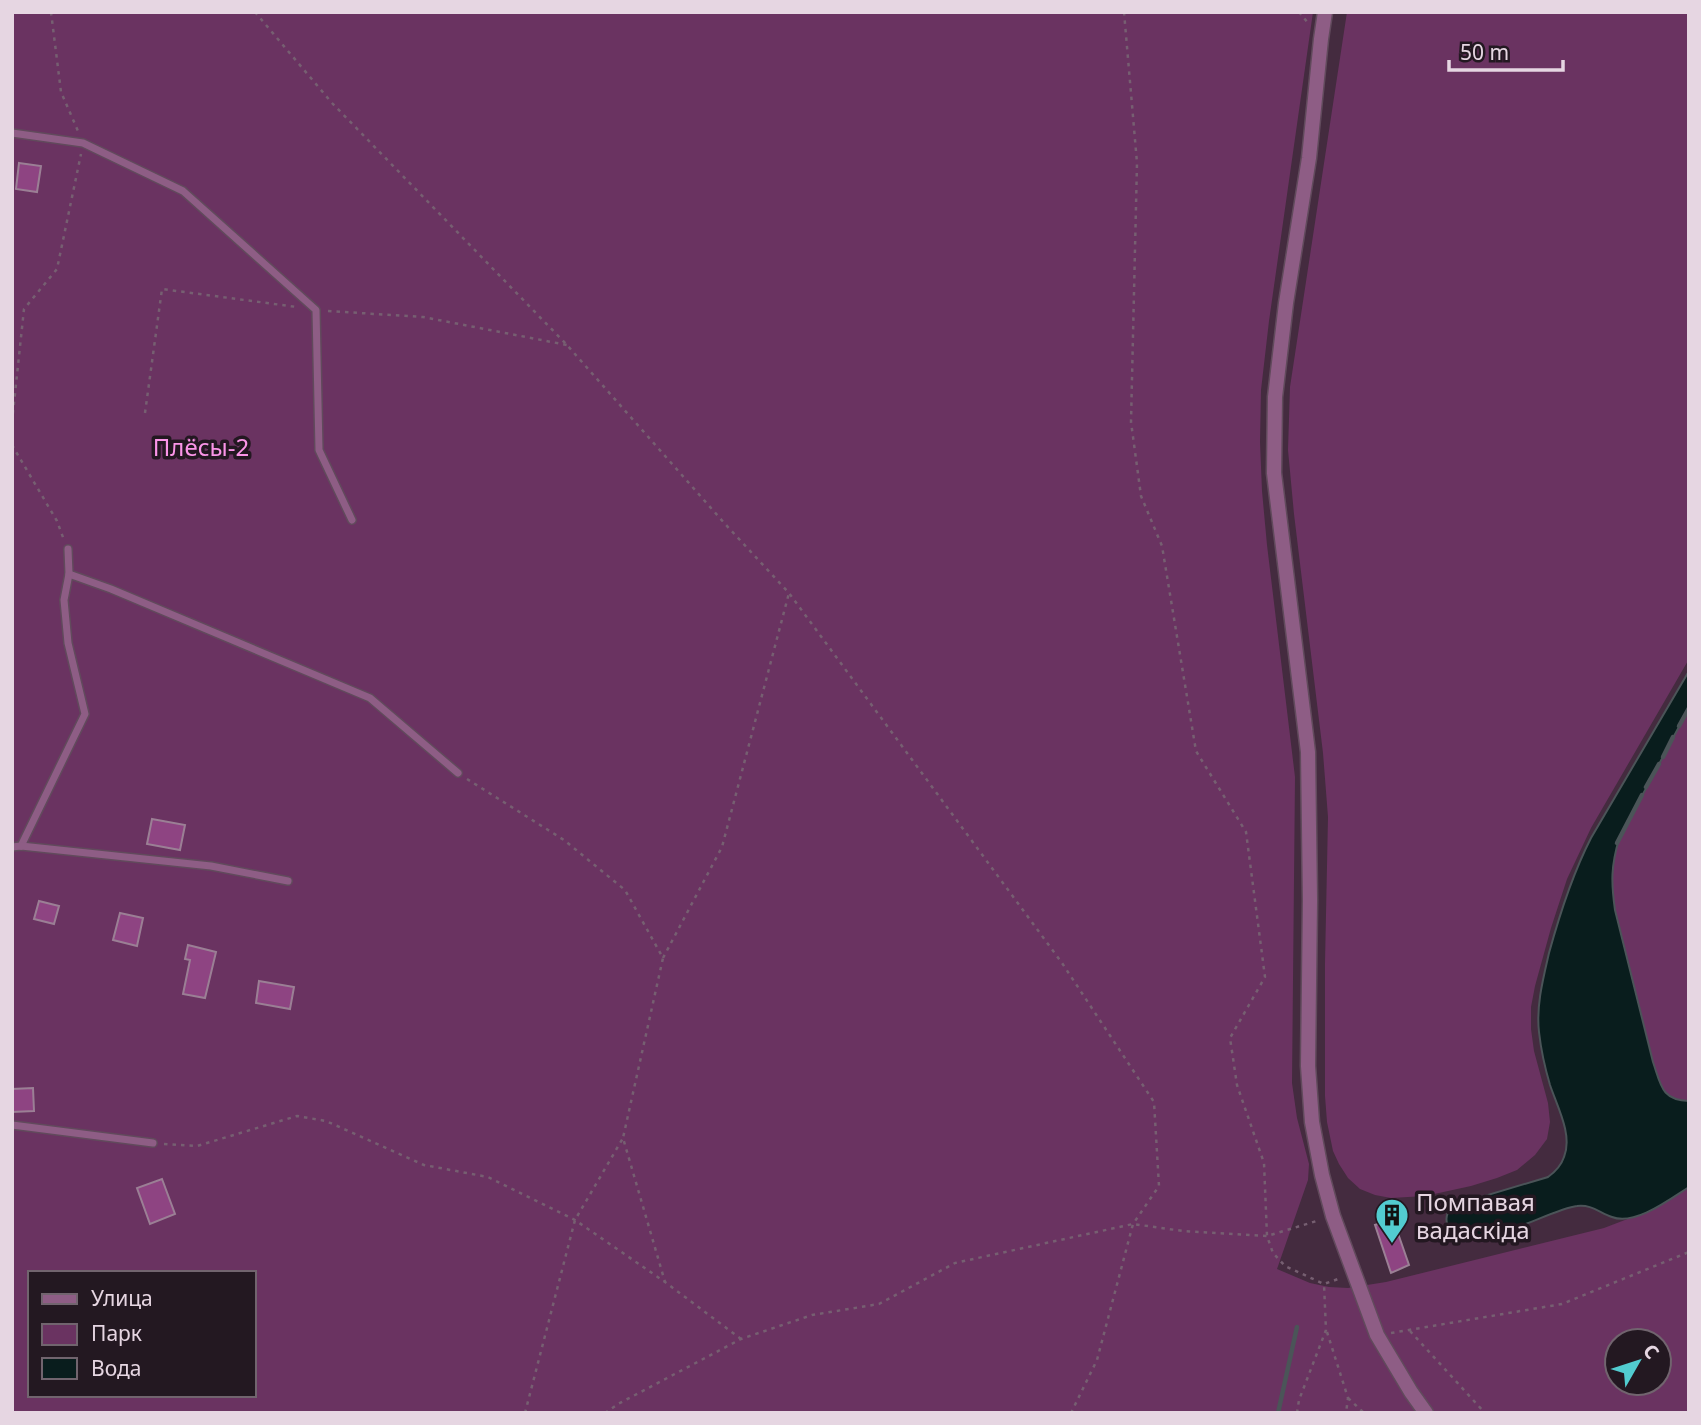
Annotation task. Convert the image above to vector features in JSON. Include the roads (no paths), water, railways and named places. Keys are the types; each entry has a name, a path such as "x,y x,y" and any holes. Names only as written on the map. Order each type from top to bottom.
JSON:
{"street":[{"path":"1325,12 1309,158 1286,303 1275,397 1274,473 1308,752 1308,1066 1312,1122 1333,1216 1377,1335 1426,1413"}],"lane":[{"path":"12,133 83,143 183,191 316,310 319,450 352,520"},
{"path":"68,549 69,573 64,600 68,643 85,714 16,847 211,866 288,881"},
{"path":"69,573 370,698 458,773"},
{"path":"12,1125 153,1143"}],"water":[{"path":"1689,671 1689,708 1619,839 1612,882 1615,910 1658,1078 1667,1094 1689,1101 1689,1187 1652,1210 1631,1218 1612,1217 1591,1208 1577,1206 1493,1235 1462,1238 1447,1225 1451,1206 1548,1177 1563,1160 1567,1139 1546,1072 1538,1022 1549,953 1567,894 1591,838"}],"waterway":[{"path":"1679,726 1689,708"},
{"path":"1663,757 1673,737"},
{"path":"1646,787 1659,764"},
{"path":"1617,843 1642,795"},
{"path":"1278,1413 1297,1327"}],"place":[{"name":"Помпавая вадаскіда","path":"1392,1245"}],"park label":[{"name":"Плёсы-2","path":"201,446"}]}
